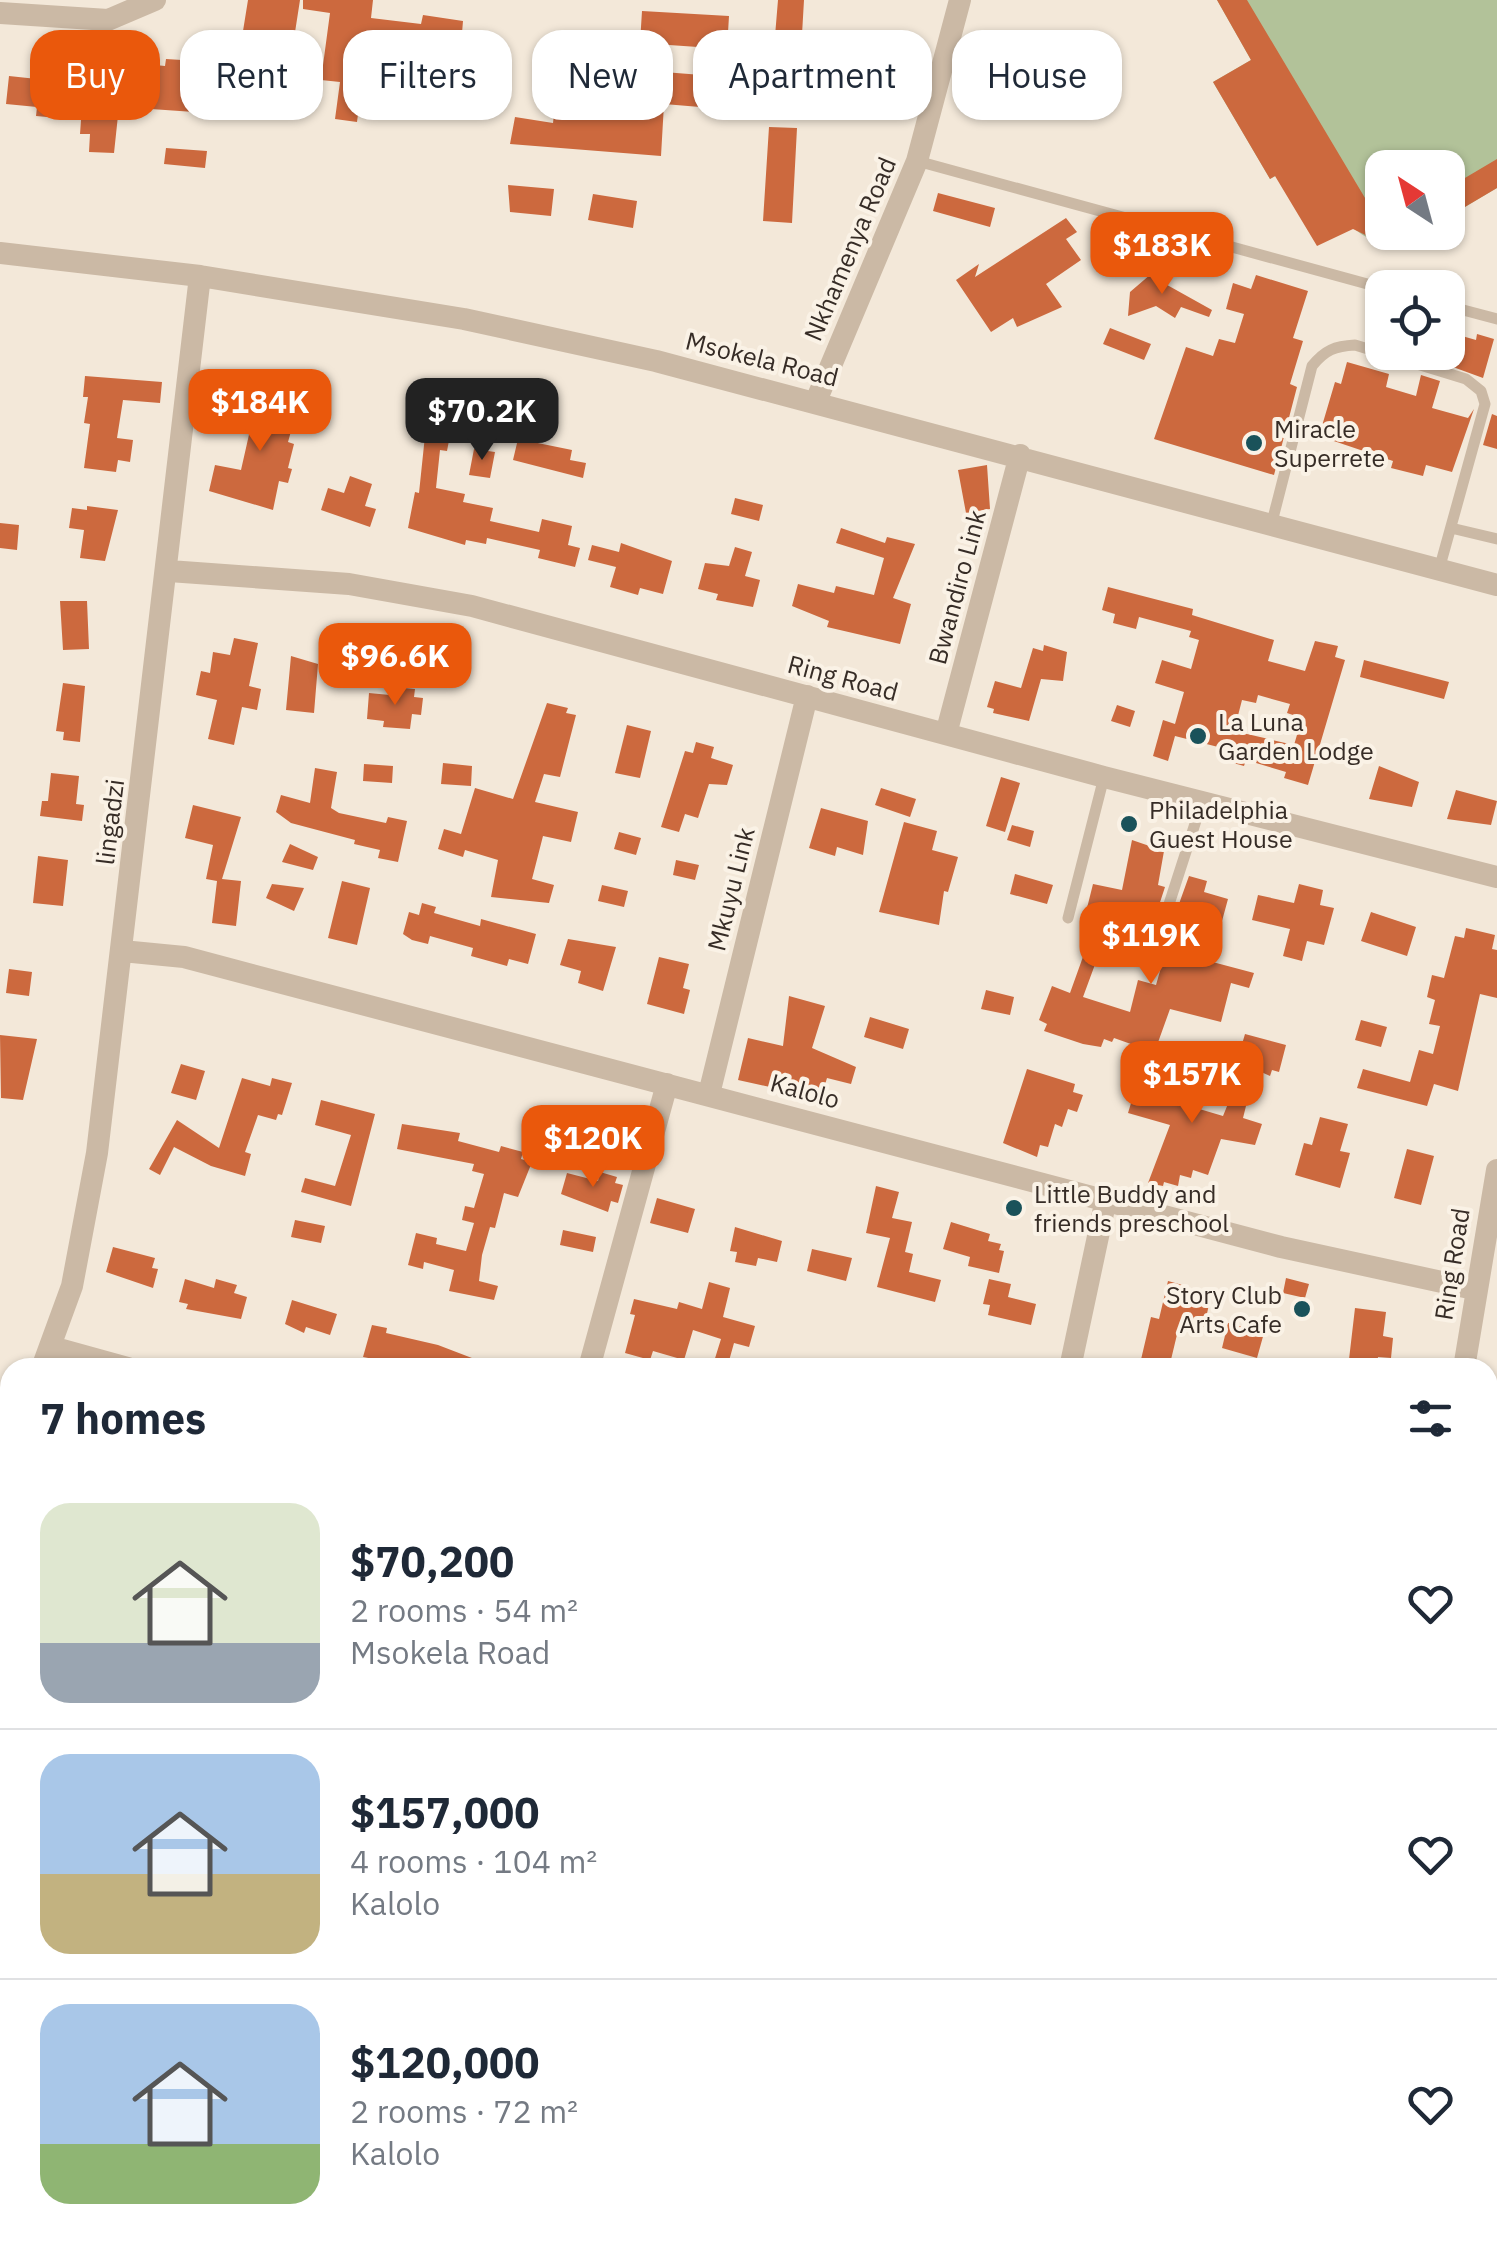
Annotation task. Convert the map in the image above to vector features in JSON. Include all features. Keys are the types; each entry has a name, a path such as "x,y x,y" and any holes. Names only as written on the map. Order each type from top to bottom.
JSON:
{"street":[{"path":"0,13 108,20 155,0"},
{"name":"Nkhamenya Road","path":"816,401 917,162 960,0"},
{"name":"Msokela Road","path":"0,254 200,276 464,319 816,401 1440,566 1497,585"},
{"name":"lingadzi","path":"47,1357 72,1286 90,1194 169,571 200,276"},
{"name":"Bwandiro Link","path":"946,734 1020,455"},
{"name":"Ring Road","path":"169,571 348,584 436,598 1497,877"},
{"name":"Mkuyu Link","path":"709,1094 807,696"},
{"name":"Kalolo","path":"122,951 184,957 1281,1247 1474,1289"},
{"path":"592,1358 668,1084"},
{"name":"Ring Road","path":"1465,1358 1497,1170"},
{"path":"1072,1358 1106,1199"}],"lane":[{"path":"917,162 1365,283"},
{"path":"1465,311 1497,319"},
{"path":"1272,522 1312,366 1338,346 1355,346 1466,379 1481,392 1485,404 1440,566"},
{"path":"1450,528 1497,539"},
{"path":"1068,918 1104,776"},
{"path":"1150,963 1202,802"}],"green space":[{"path":"1217,0 1497,0 1497,188 1465,207 1465,150 1365,150 1364,235 1338,210 1308,158 1270,179 1213,82 1251,60"}],"building":[{"path":"248,0 300,0 295,30 243,30"},
{"path":"303,0 373,0 371,18 421,24 423,15 463,21 462,30 343,30 343,120 357,122 335,119 340,82 323,80 330,13 303,9"},
{"path":"778,0 804,0 802,30 776,30"},
{"path":"1217,0 1247,0 1365,198 1365,235 1353,229 1317,246 1275,176 1270,179 1213,82 1251,60"},
{"path":"642,11 729,16 728,30 693,30 693,47 673,45 673,30 641,30"},
{"path":"166,59 180,60 180,111 160,110 160,66 165,66"},
{"path":"673,73 693,74 693,106 673,105"},
{"path":"9,76 30,78 30,106 6,104"},
{"path":"515,117 553,123 663,120 661,156 510,144"},
{"path":"81,120 118,120 114,153 89,152 90,134 80,134"},
{"path":"769,127 797,128 792,223 763,221"},
{"path":"166,148 207,151 205,168 164,164"},
{"path":"1497,159 1497,188 1465,207 1465,178"},
{"path":"508,185 554,189 551,216 510,212"},
{"path":"938,193 995,208 990,227 933,211"},
{"path":"593,194 637,201 633,228 588,220"},
{"path":"1066,218 1077,232 1066,239 1081,260 1046,284 1062,307 1017,327 1013,318 991,332 956,280 979,264 975,277"},
{"path":"1172,256 1160,281 1212,310 1209,317 1181,307 1175,318 1156,306 1128,316 1130,292"},
{"path":"1256,275 1308,291 1293,338 1303,341 1290,384 1297,387 1274,475 1154,439 1186,347 1213,356 1219,339 1235,343 1244,314 1226,309 1233,283 1251,289"},
{"path":"1110,328 1151,344 1144,360 1103,344"},
{"path":"1477,334 1494,339 1483,378 1461,370 1465,370 1465,337 1476,340"},
{"path":"1347,362 1389,374 1386,387 1416,396 1421,375 1440,381 1432,408 1468,418 1474,409 1452,472 1426,465 1423,476 1391,468 1393,461 1319,436 1335,382 1341,384"},
{"path":"85,376 162,382 160,403 123,400 117,438 133,440 130,462 118,460 116,472 84,468 90,424 84,423 88,397 83,397"},
{"path":"235,395 298,406 288,442 294,444 288,468 292,469 288,483 279,481 273,510 209,491 215,465 241,470 253,417 231,410"},
{"path":"1492,414 1497,416 1497,449 1483,445"},
{"path":"426,426 451,430 447,451 440,450 436,488 465,494 463,502 493,508 490,521 539,532 542,519 572,526 568,545 580,548 575,567 538,558 540,550 487,538 486,544 466,540 465,545 408,528 415,492 419,493"},
{"path":"518,439 572,450 570,460 586,463 583,478 513,460"},
{"path":"474,449 495,452 490,478 469,475"},
{"path":"987,465 990,509 966,513 958,470"},
{"path":"350,476 372,484 365,506 376,509 370,527 321,510 328,488 344,493"},
{"path":"735,498 763,505 759,521 731,514"},
{"path":"87,506 118,510 105,561 80,558 84,530 69,528 72,508 87,510"},
{"path":"0,523 19,525 17,550 0,548"},
{"path":"841,528 885,543 887,537 915,544 893,598 911,604 900,644 827,627 829,621 792,606 798,584 834,593 836,586 874,595 884,558 836,543"},
{"path":"621,543 672,561 663,594 640,588 638,595 610,587 616,567 588,560 592,545 619,552"},
{"path":"735,547 752,552 745,576 760,580 753,607 716,600 718,594 698,589 705,563 729,566"},
{"path":"1108,587 1193,609 1192,615 1274,640 1268,661 1305,671 1315,641 1338,646 1335,657 1345,660 1308,785 1284,778 1286,772 1246,760 1244,766 1226,761 1226,749 1175,736 1168,761 1153,756 1163,720 1175,724 1184,692 1155,683 1162,660 1191,669 1199,640 1189,637 1191,631 1139,617 1136,629 1113,623 1115,614 1102,610","holes":["1258,695 1290,704 1287,713 1302,718 1294,745 1234,731 1242,700 1256,703"]},
{"path":"60,601 87,601 89,649 63,650"},
{"path":"234,638 258,643 249,686 261,689 257,710 242,707 234,745 208,739 217,700 196,695 201,671 210,673 213,652 230,655"},
{"path":"1044,645 1067,652 1063,681 1041,679 1029,721 993,713 994,709 987,707 995,681 1021,688 1033,648 1043,651"},
{"path":"291,656 318,664 314,713 286,710"},
{"path":"1364,660 1449,682 1444,699 1360,677"},
{"path":"63,683 85,686 80,742 63,740 64,732 56,731"},
{"path":"391,687 415,689 414,697 423,698 421,715 412,714 410,729 383,727 384,721 367,719 369,693 390,695"},
{"path":"547,703 568,708 566,713 576,715 560,777 544,774 535,802 578,812 571,842 543,836 532,879 554,885 549,903 491,897 498,860 465,850 463,857 438,849 444,829 461,834 475,788 513,799"},
{"path":"1117,705 1135,711 1130,727 1111,721"},
{"path":"627,725 651,731 640,778 615,773"},
{"path":"696,742 714,747 711,758 733,765 727,785 709,784 698,818 685,814 679,832 661,827 685,751 693,753"},
{"path":"443,763 472,766 471,786 441,784"},
{"path":"364,764 393,766 392,783 363,781"},
{"path":"1379,766 1419,782 1412,807 1369,799"},
{"path":"315,768 337,772 331,808 339,813 386,823 388,817 407,821 398,862 378,858 380,850 354,844 355,840 291,823 276,812 281,795 310,803"},
{"path":"51,773 79,776 76,804 84,805 82,821 40,816 42,801 48,801"},
{"path":"1001,777 1020,783 1005,832 986,826"},
{"path":"881,788 916,799 910,817 875,805"},
{"path":"1456,790 1497,801 1491,825 1447,819"},
{"path":"193,805 241,817 222,879 241,881 236,926 212,923 217,881 206,879 213,845 185,838"},
{"path":"821,808 868,821 863,855 837,847 835,856 809,848"},
{"path":"904,822 937,831 932,850 958,857 948,892 944,891 939,925 879,912"},
{"path":"1012,825 1034,831 1030,847 1007,840"},
{"path":"619,832 641,838 636,855 614,849"},
{"path":"1132,840 1164,851 1158,885 1165,887 1148,939 1124,934 1125,928 1107,924 1108,917 1086,912 1093,884 1122,890"},
{"path":"290,844 318,857 313,870 282,862"},
{"path":"38,856 68,860 63,906 33,903"},
{"path":"676,860 699,865 695,880 673,875"},
{"path":"1015,874 1053,885 1047,904 1010,894"},
{"path":"1189,876 1207,881 1204,892 1228,899 1222,921 1202,915 1190,956 1254,973 1249,988 1231,983 1221,1022 1170,1009 1156,1048 1146,1044 1145,1049 1114,1038 1112,1042 1104,1039 1101,1047 1083,1044 1044,1031 1047,1024 1039,1020 1052,986 1070,993 1084,954 1097,959 1083,997 1130,1012 1138,980 1156,985 1168,943 1177,945 1185,917 1175,915"},
{"path":"342,881 370,888 357,945 328,938"},
{"path":"272,884 304,888 294,911 266,898"},
{"path":"1299,884 1323,890 1320,905 1334,908 1324,945 1307,941 1302,961 1283,956 1290,929 1252,920 1258,895 1294,903"},
{"path":"602,885 628,891 624,907 598,901"},
{"path":"422,903 436,907 434,913 480,926 481,919 536,934 528,964 509,959 507,966 471,956 473,948 430,936 428,944 412,940 403,934 409,912 419,915"},
{"path":"1371,912 1416,927 1407,956 1361,941"},
{"path":"1466,928 1495,935 1492,949 1497,950 1497,998 1480,994 1458,1091 1434,1084 1427,1106 1357,1088 1363,1069 1410,1082 1419,1050 1433,1054 1440,1026 1429,1024 1435,1000 1427,997 1432,975 1444,978 1455,936 1464,938"},
{"path":"568,939 616,947 603,991 578,983 581,971 560,965"},
{"path":"659,957 689,964 683,988 690,990 684,1014 647,1004"},
{"path":"9,969 32,972 29,996 6,993"},
{"path":"986,990 1014,997 1010,1015 981,1009"},
{"path":"789,996 825,1006 812,1048 856,1067 851,1084 827,1078 821,1098 738,1080 748,1038 783,1046"},
{"path":"870,1017 909,1029 903,1049 864,1037"},
{"path":"1361,1020 1387,1027 1381,1047 1355,1040"},
{"path":"1245,1034 1286,1045 1279,1072 1272,1070 1270,1076 1237,1061"},
{"path":"0,1035 37,1039 23,1100 1,1098"},
{"path":"1185,1059 1209,1066 1196,1108 1223,1116 1232,1094 1248,1098 1243,1118 1262,1124 1255,1145 1221,1139 1208,1175 1193,1170 1191,1178 1180,1175 1178,1186 1148,1183 1170,1125 1128,1113 1135,1090 1171,1100"},
{"path":"181,1064 205,1071 196,1100 171,1093"},
{"path":"1027,1069 1075,1084 1073,1092 1083,1095 1077,1112 1068,1109 1062,1127 1055,1124 1048,1147 1040,1145 1037,1157 1003,1143"},
{"path":"242,1078 270,1086 272,1078 292,1083 282,1115 278,1114 276,1120 258,1115 245,1152 251,1154 245,1176 211,1166 174,1147 160,1175 149,1169 177,1120 219,1148"},
{"path":"321,1100 375,1114 351,1206 301,1192 305,1178 335,1186 351,1135 315,1125"},
{"path":"1320,1117 1348,1124 1340,1151 1350,1153 1340,1188 1295,1175 1304,1143 1312,1145"},
{"path":"402,1124 460,1133 458,1141 499,1152 501,1146 523,1152 521,1159 532,1162 518,1197 504,1193 495,1228 490,1227 482,1255 479,1281 498,1286 494,1300 449,1291 454,1270 424,1262 423,1269 408,1265 416,1233 437,1238 436,1244 466,1251 474,1223 462,1220 465,1206 474,1208 484,1174 472,1171 474,1164 397,1149"},
{"path":"1407,1149 1434,1156 1421,1205 1394,1198"},
{"path":"600,1172 617,1177 615,1183 623,1185 618,1203 611,1201 608,1212 561,1194 567,1173 598,1181"},
{"path":"876,1186 899,1192 892,1218 912,1222 905,1252 913,1254 909,1272 941,1280 935,1302 877,1287 890,1238 866,1233"},
{"path":"657,1198 695,1209 688,1233 650,1223"},
{"path":"295,1220 325,1226 321,1243 291,1237"},
{"path":"951,1222 990,1234 988,1241 1001,1244 999,1250 1004,1251 999,1273 968,1266 970,1257 943,1249"},
{"path":"735,1227 782,1241 777,1262 758,1258 756,1266 735,1262 737,1252 730,1251"},
{"path":"563,1230 596,1237 593,1252 560,1245"},
{"path":"113,1247 155,1258 152,1268 158,1269 153,1288 106,1272"},
{"path":"812,1249 852,1258 846,1281 807,1271"},
{"path":"1286,1278 1309,1284 1305,1298 1283,1293"},
{"path":"185,1279 214,1288 216,1279 237,1285 234,1293 247,1297 241,1319 186,1309 188,1304 179,1302"},
{"path":"989,1279 1011,1284 1008,1297 1036,1304 1031,1325 988,1315 990,1305 983,1304"},
{"path":"1168,1281 1186,1286 1184,1294 1210,1300 1204,1327 1180,1322 1171,1358 1141,1358 1151,1317 1159,1319"},
{"path":"709,1282 730,1288 723,1317 755,1326 749,1347 734,1343 730,1358 715,1358 721,1339 693,1330 685,1358 653,1351 651,1358 625,1353 635,1315 630,1314 634,1299 677,1309 679,1302 702,1309"},
{"path":"292,1300 337,1314 330,1335 306,1327 304,1333 285,1324"},
{"path":"1355,1308 1386,1312 1383,1336 1393,1338 1391,1358 1349,1358"},
{"path":"1228,1323 1264,1333 1257,1358 1222,1348"},
{"path":"372,1325 387,1328 386,1333 438,1345 472,1358 368,1358 363,1357"}],"place":[{"name":"Miracle Superrete","path":"1254,443"},
{"name":"La Luna Garden Lodge","path":"1198,736"},
{"name":"Philadelphia Guest House","path":"1129,824"},
{"name":"Little Buddy and friends preschool","path":"1014,1208"},
{"name":"Story Club Arts Cafe","path":"1302,1309"}]}
